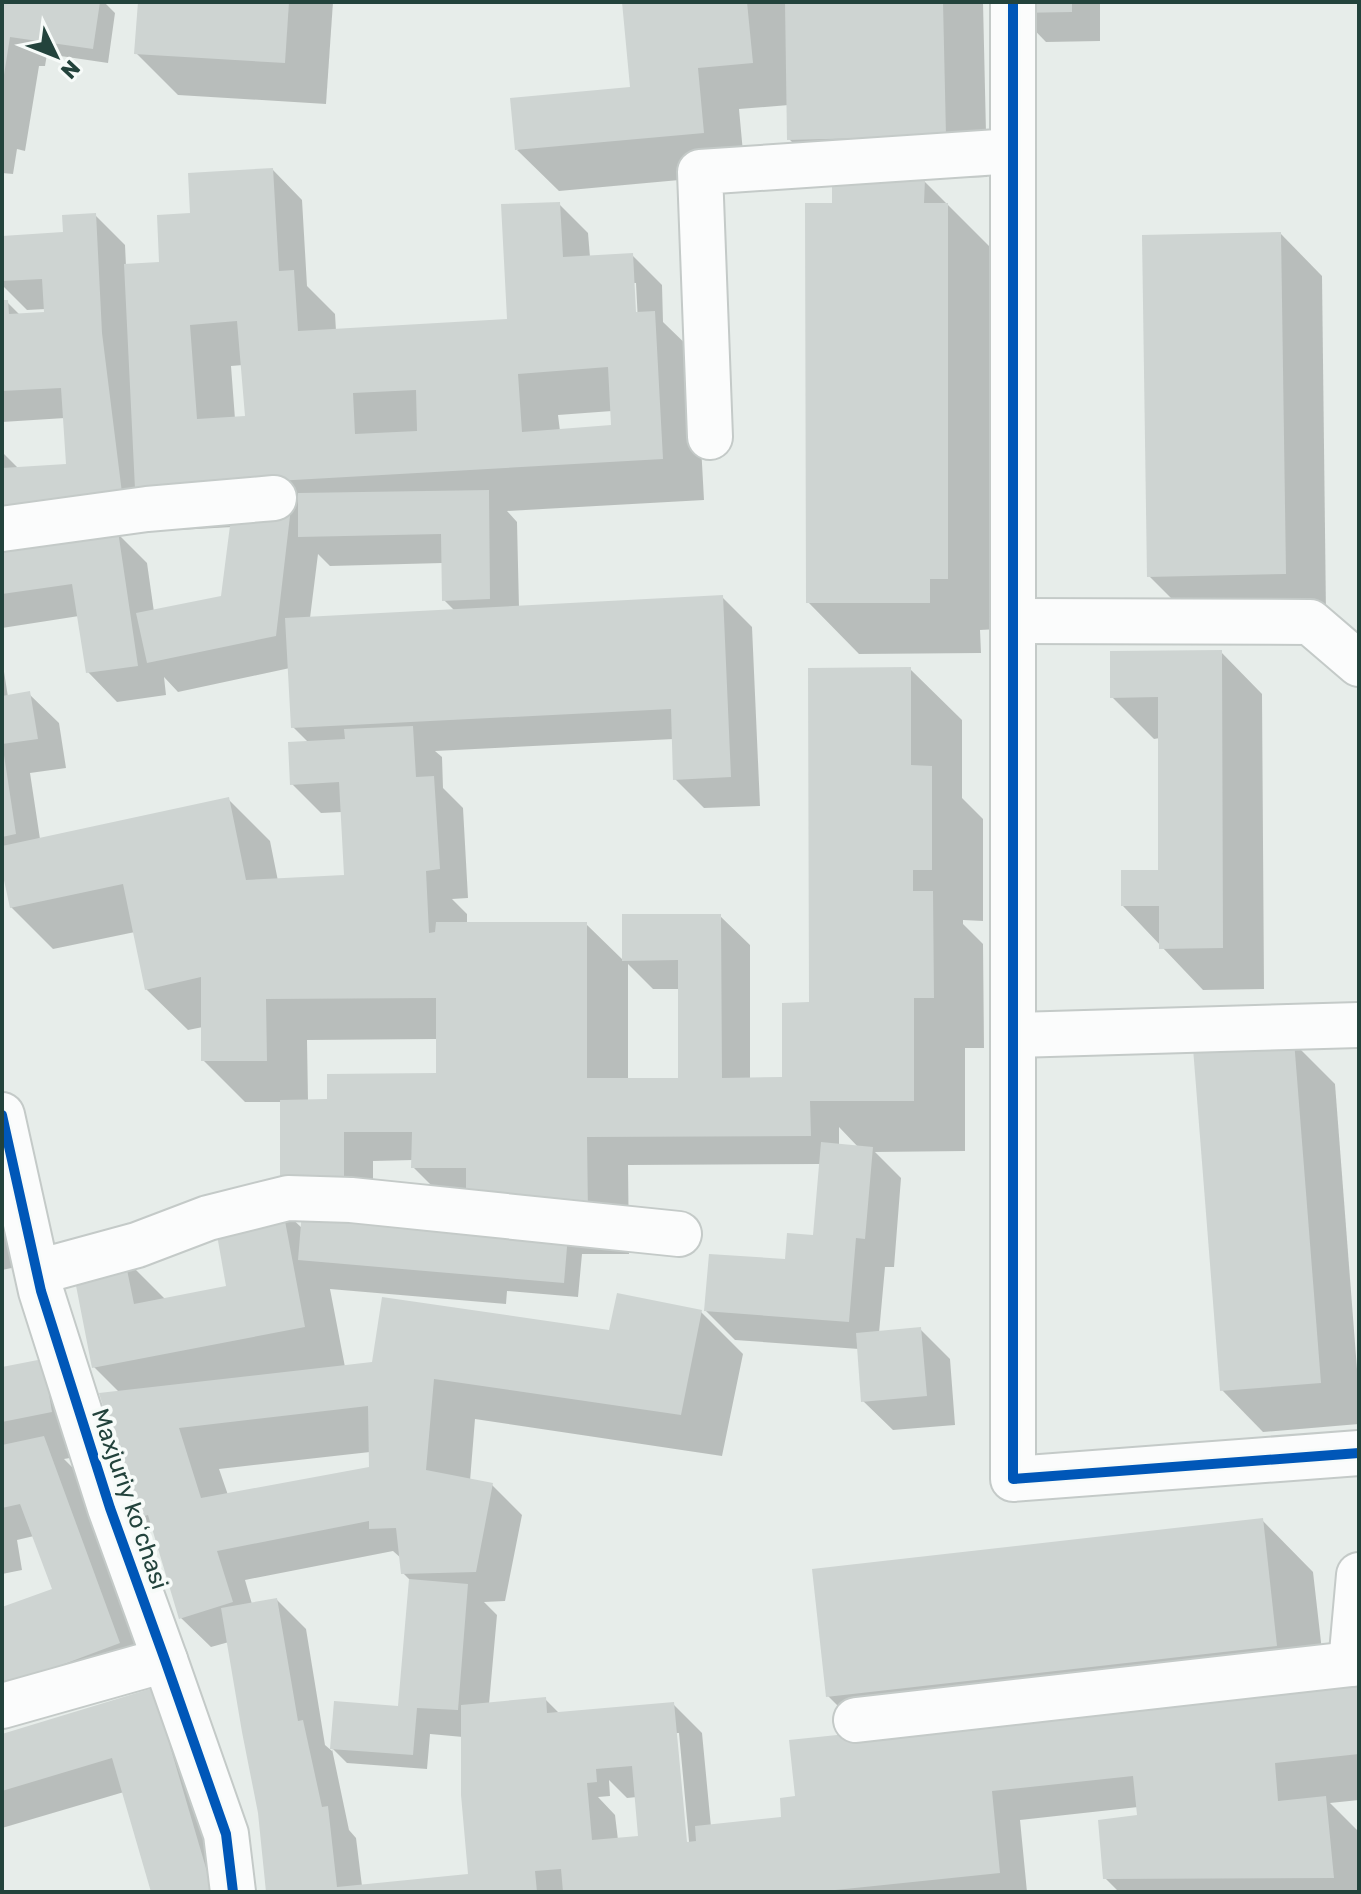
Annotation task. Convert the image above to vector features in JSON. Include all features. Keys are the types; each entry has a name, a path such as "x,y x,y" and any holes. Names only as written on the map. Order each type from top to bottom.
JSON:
{"street":[{"path":"1013,2 1013,1479 1359,1453"},
{"path":"710,437 700,172 1013,151"},
{"path":"2,529 147,509 274,498"},
{"path":"1013,621 1310,622 1359,664"},
{"path":"1013,1035 1359,1025"},
{"name":"Maxjuriy koʻchasi","path":"2,1115 41,1291 110,1508 226,1834 233,1892"},
{"path":"38,1272 137,1245 208,1218 288,1198 351,1200 679,1234"},
{"path":"856,1720 1355,1664 1359,1575"},
{"path":"2,1706 165,1660"}],"building":[{"path":"2,2 100,2 93,49 10,37 2,75"},
{"path":"138,2 289,2 285,63 134,54"},
{"path":"622,2 747,2 753,63 698,68 704,133 515,150 510,98 630,87"},
{"path":"785,2 943,2 946,136 787,140"},
{"path":"1015,2 1072,2 1072,12 1015,13"},
{"path":"273,168 279,271 294,270 298,331 507,319 501,204 560,202 563,257 633,253 636,312 655,311 663,459 135,489 124,264 159,262 157,215 190,213 188,173","holes":["237,321 245,416 197,419 190,325","608,367 611,425 522,432 518,374","416,390 417,431 355,434 353,393"]},
{"path":"832,179 925,179 924,203 948,203 948,579 930,579 930,603 806,603 805,203 832,203"},
{"path":"96,213 102,333 123,501 2,518 2,468 66,464 61,388 2,391 2,300 8,300 9,314 44,312 42,279 2,281 2,236 63,232 62,215"},
{"path":"1281,232 1286,574 1147,577 1142,235"},
{"path":"489,490 490,599 442,601 441,534 298,537 298,493"},
{"path":"232,510 290,516 276,636 147,663 136,613 221,596"},
{"path":"118,531 138,666 86,673 72,584 2,594 2,550"},
{"path":"723,595 731,777 673,780 671,709 291,728 285,618"},
{"path":"1222,650 1223,948 1159,949 1159,906 1121,906 1121,870 1158,870 1158,697 1110,698 1110,651"},
{"path":"911,667 911,765 932,766 932,870 913,870 913,891 933,891 934,998 914,998 914,1101 810,1101 811,1136 587,1137 588,1213 466,1204 466,1168 411,1168 412,1132 344,1132 344,1192 280,1192 280,1100 327,1099 327,1074 436,1073 436,998 266,999 267,1061 201,1061 201,977 145,990 123,884 10,908 2,871 2,846 229,797 246,880 344,875 339,782 290,785 288,742 345,739 344,729 413,726 416,777 434,776 440,869 426,871 429,933 435,932 436,922 587,922 587,1078 678,1078 678,960 622,961 622,914 721,914 722,1078 782,1077 782,1003 809,1002 808,668"},
{"path":"30,691 38,739 2,744 2,696"},
{"path":"2,756 16,834 2,837"},
{"path":"1294,1040 1321,1383 1220,1391 1193,1048"},
{"path":"821,1142 873,1147 865,1239 856,1238 849,1322 704,1311 709,1254 785,1259 787,1233 813,1235"},
{"path":"282,1205 305,1327 92,1368 72,1265 124,1255 134,1304 226,1286 214,1218"},
{"path":"302,1212 568,1235 564,1283 298,1260"},
{"path":"617,1293 702,1310 681,1415 434,1379 426,1470 493,1483 476,1572 401,1574 396,1528 369,1529 369,1521 217,1551 233,1602 179,1619 148,1515 137,1518 99,1393 372,1362 382,1297 609,1330","holes":["368,1406 369,1467 201,1498 179,1428"]},
{"path":"921,1327 927,1396 861,1402 856,1333"},
{"path":"43,1359 52,1412 2,1422 2,1367"},
{"path":"44,1436 120,1643 3,1687 2,1607 52,1589 20,1504 2,1508 2,1445"},
{"path":"1263,1518 1277,1646 826,1697 812,1569"},
{"path":"409,1579 468,1584 458,1710 417,1708 413,1755 330,1749 334,1701 398,1706"},
{"path":"277,1598 298,1721 303,1720 322,1807 328,1806 337,1887 468,1874 461,1795 461,1705 546,1697 547,1713 674,1702 687,1842 696,1841 695,1826 781,1817 780,1798 795,1796 789,1740 1359,1681 1359,1754 1275,1763 1278,1801 1326,1796 1334,1878 1103,1879 1098,1820 1137,1815 1133,1776 992,1791 1000,1873 816,1892 563,1892 561,1869 535,1871 537,1892 266,1892 258,1813 221,1608","holes":["632,1766 638,1836 592,1840 587,1783 597,1782 596,1769"]},
{"path":"153,1688 213,1892 151,1892 112,1758 2,1791 2,1734"}],"cycle path":[{"path":"1013,2 1013,1479 1359,1453"},
{"path":"2,1115 41,1291 110,1508 226,1834 233,1892"}]}
